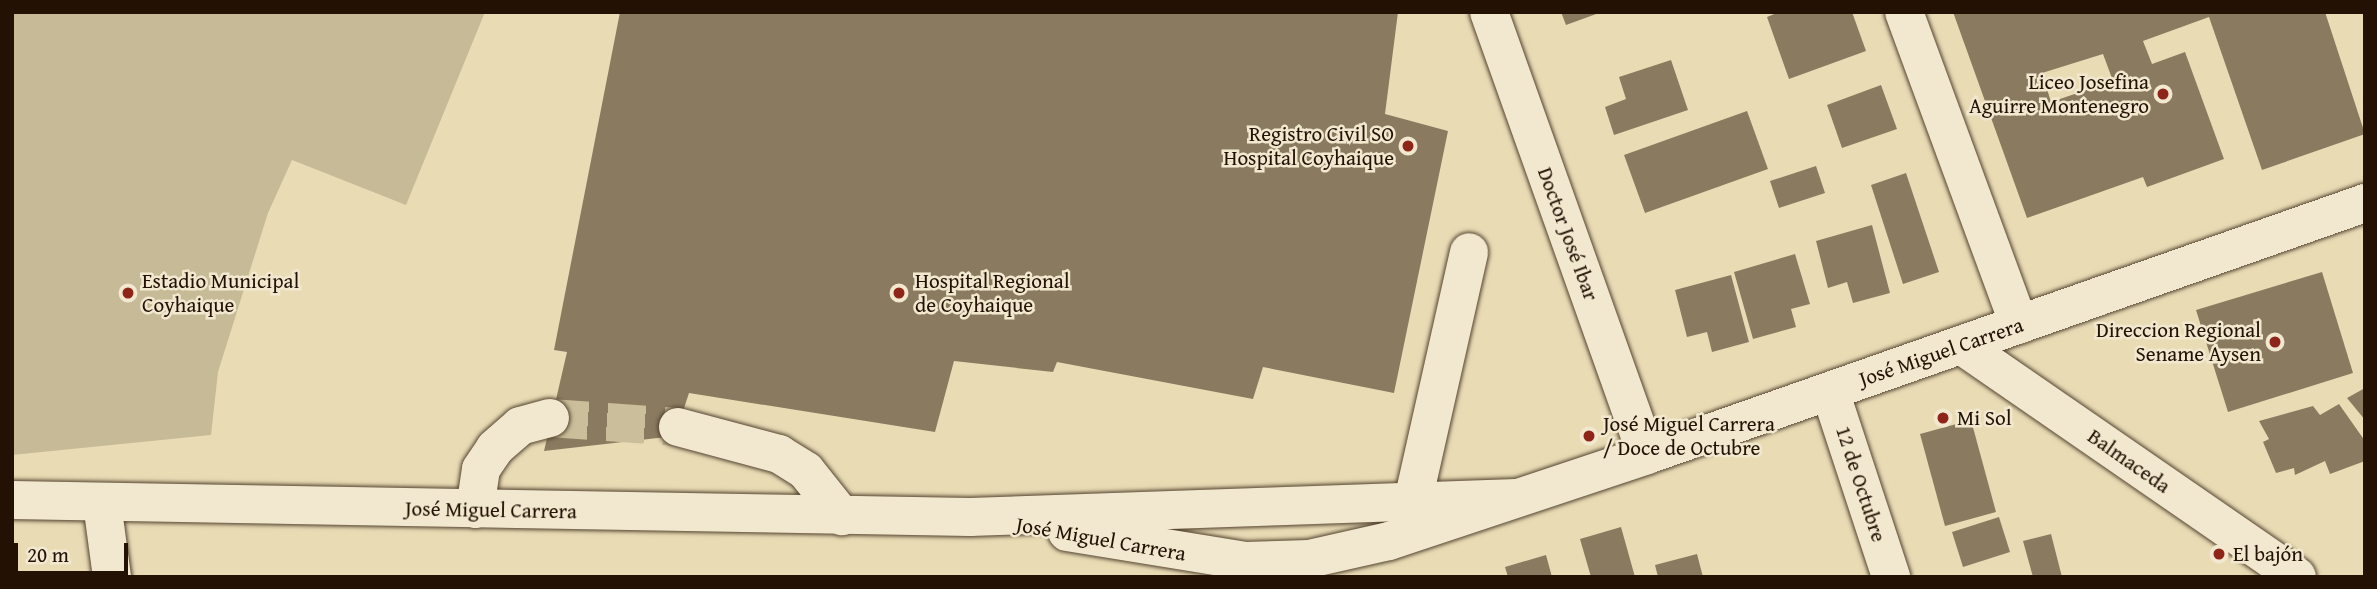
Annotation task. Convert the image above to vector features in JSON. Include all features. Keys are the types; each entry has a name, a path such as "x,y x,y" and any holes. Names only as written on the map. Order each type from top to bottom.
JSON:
{"street":[{"name":"Doctor José Ibar","path":"1489,12 1647,455"},
{"path":"1904,12 2019,325"},
{"name":"José Miguel Carrera","path":"970,517 1247,569 1340,552 1647,455 2365,203"},
{"path":"1413,501 1469,252"},
{"name":"Balmaceda","path":"1961,345 2297,577"},
{"name":"12 de Octubre","path":"1830,391 1891,577"},
{"path":"475,509 481,469 495,448 520,426 550,418"},
{"path":"678,427 779,454 806,471 842,516"},
{"name":"José Miguel Carrera","path":"12,500 970,517 1239,511 1517,498"},
{"path":"102,503 112,577"},
{"path":"1239,511 1247,569"}],"shaded area":[{"name":"Estadio Municipal Coyhaique","path":"12,12 485,12 406,205 292,160 268,213 218,372 211,435 12,455"}],"building":[{"path":"620,12 1398,12 1385,114 1448,131 1394,393 1263,367 1253,399 1057,362 1053,372 954,361 935,432 689,393 675,436 544,451 567,352 554,350"},
{"path":"1561,12 1599,12 1599,13 1566,25"},
{"path":"1779,12 1852,12 1866,51 1789,79 1767,17"},
{"path":"1953,12 2325,12 2365,134 2262,170 2209,17 2143,41 2152,64 2185,52 2224,159 2147,187 2143,177 2027,218","holes":["2103,54 2113,81 2051,102 2042,73"]},
{"path":"1671,60 1688,110 1614,135 1605,107 1626,99 1619,77"},
{"path":"1881,85 1897,129 1842,148 1827,105"},
{"path":"1747,111 1768,169 1645,213 1624,155"},
{"path":"1816,166 1825,193 1779,208 1770,181"},
{"path":"1906,173 1939,272 1903,284 1871,185"},
{"path":"1872,225 1890,293 1853,303 1847,282 1828,288 1816,241"},
{"path":"1795,254 1810,304 1791,309 1796,327 1753,339 1734,272"},
{"name":"Direccion Regional Sename Aysen","path":"2322,272 2353,373 2228,412 2196,310"},
{"path":"1731,275 1749,342 1712,352 1707,332 1687,337 1675,290"},
{"path":"2365,388 2365,420 2347,398"},
{"path":"2339,404 2365,441 2365,461 2330,474 2325,461 2295,475 2294,468 2276,473 2263,442 2269,439 2259,421 2313,406 2320,415"},
{"path":"1971,420 1996,512 1945,526 1920,434"},
{"path":"1999,517 2010,552 1963,567 1952,532"},
{"path":"1621,527 1635,577 1591,577 1580,539"},
{"path":"2051,534 2062,577 2033,577 2023,541"},
{"path":"1697,554 1703,577 1658,577 1655,565"},
{"path":"1546,555 1552,577 1508,577 1505,567"}],"tunnel":[{"path":"550,418 678,427"}],"place":[{"name":"Liceo Josefina Aguirre Montenegro","path":"2163,94"},
{"name":"Registro Civil SO Hospital Coyhaique","path":"1408,146"},
{"name":"Estadio Municipal Coyhaique","path":"128,293"},
{"name":"Hospital Regional de Coyhaique","path":"899,293"},
{"name":"Direccion Regional Sename Aysen","path":"2275,342"},
{"name":"Mi Sol","path":"1943,418"},
{"name":"José Miguel Carrera / Doce de Octubre","path":"1589,436"},
{"name":"El bajón","path":"2219,554"}]}
